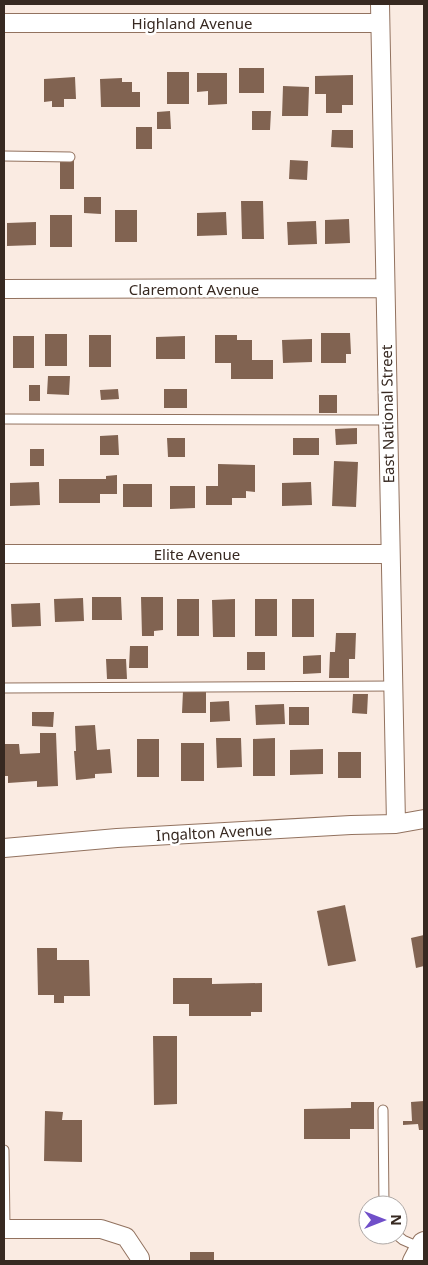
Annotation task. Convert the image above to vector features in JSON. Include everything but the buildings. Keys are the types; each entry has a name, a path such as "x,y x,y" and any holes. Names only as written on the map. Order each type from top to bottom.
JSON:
{"street":[{"name":"East National Street","path":"380,4 396,824"},
{"name":"Highland Avenue","path":"4,23 380,23"},
{"name":"Claremont Avenue","path":"4,289 385,288"},
{"name":"Elite Avenue","path":"4,554 390,554"},
{"name":"Ingalton Avenue","path":"4,848 117,838 396,824 424,819"},
{"path":"5,1229 101,1229 126,1237 140,1258 140,1261"}],"lane":[{"path":"4,156 70,156"},
{"path":"4,419 388,420"},
{"path":"4,688 393,686"},
{"path":"383,1110 384,1195"},
{"path":"4,1150 5,1229"}]}
